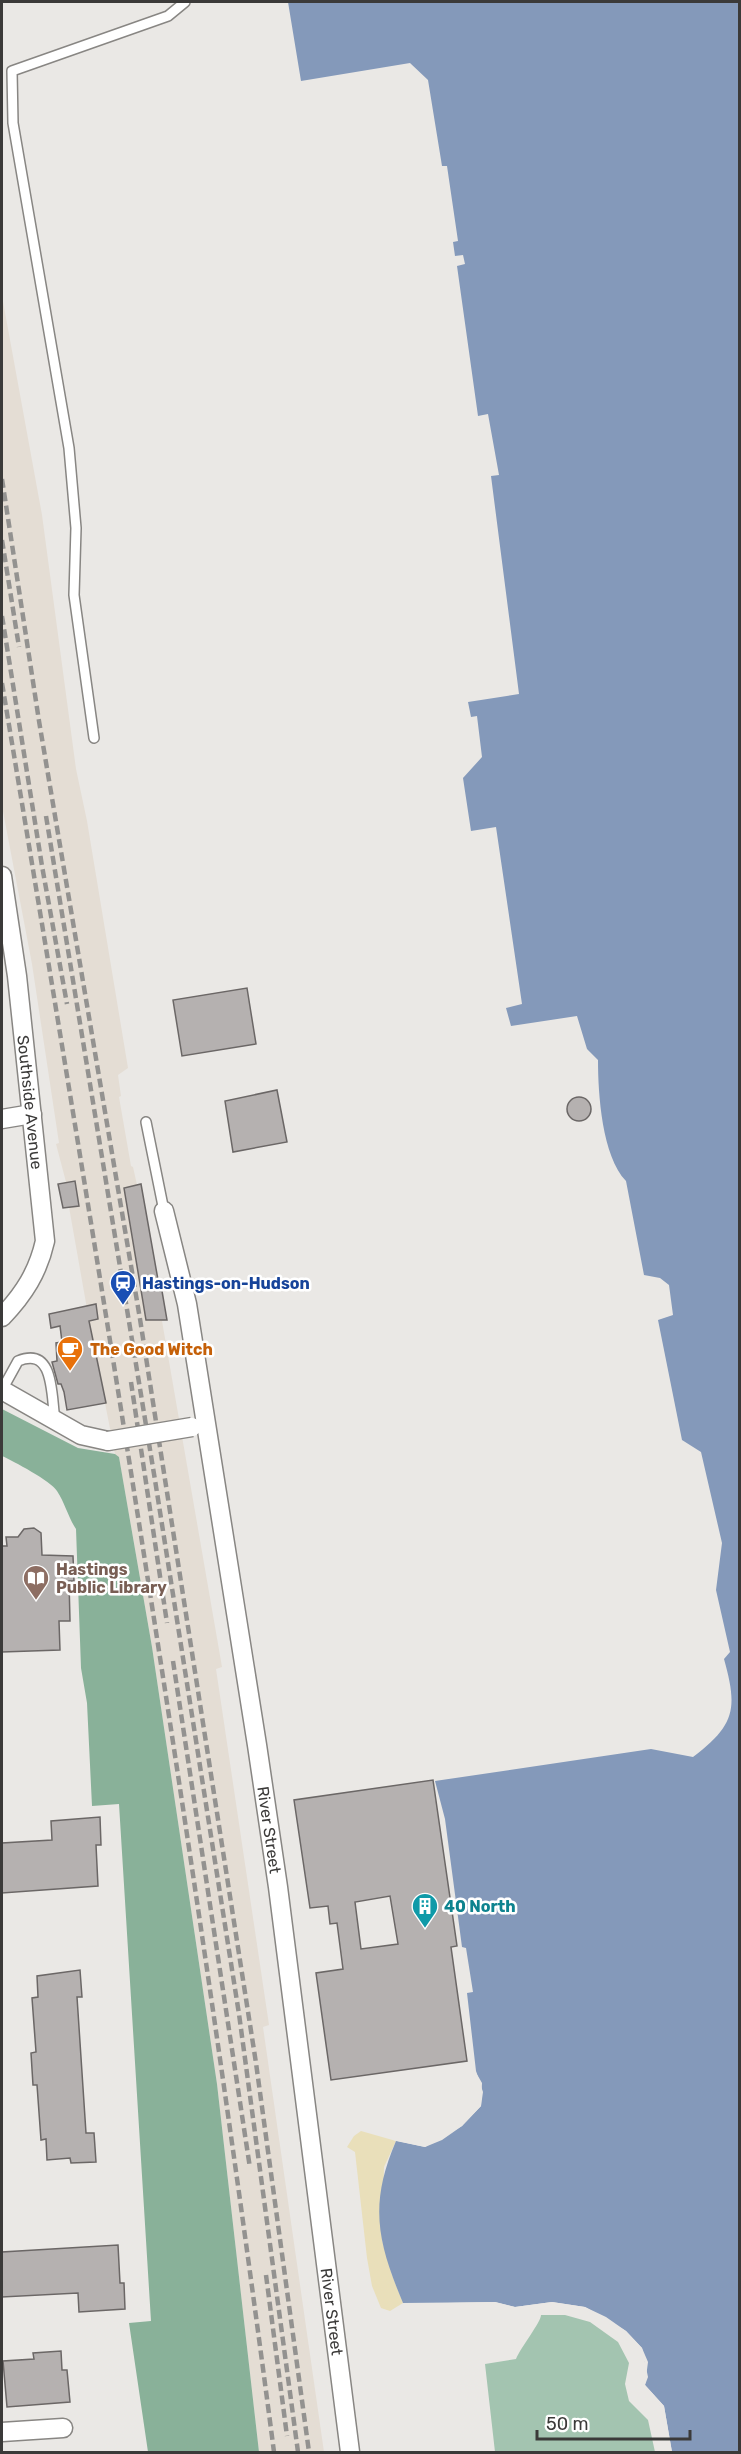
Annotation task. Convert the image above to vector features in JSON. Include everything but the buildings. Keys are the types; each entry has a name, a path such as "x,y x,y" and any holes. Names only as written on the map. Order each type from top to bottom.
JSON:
{"street":[{"name":"Southside Avenue","path":"2,876 11,933 45,1241 33,1278 20,1299 2,1317"},
{"path":"2,1119 32,1114"},
{"name":"River Street","path":"164,1211 186,1304 199,1426 278,1887 350,2452"},
{"path":"2,1390 81,1435 108,1441 199,1426"},
{"path":"2,2432 63,2428"}],"lane":[{"path":"94,738 75,595 76,528 69,448 14,123 12,70 168,16 185,2"},
{"path":"146,1122 164,1211"},
{"path":"2,1390 18,1361 32,1357 38,1359 46,1366 56,1421"}],"shaded area":[{"path":"2,296 42,515 76,769 87,821 128,1068 118,1075 121,1096 119,1097 131,1166 137,1185 141,1184 148,1224 140,1225 160,1291 162,1291 167,1320 162,1321 222,1667 216,1669 269,2025 263,2027 324,2452 259,2452 217,2084 152,1647 119,1457 115,1454 69,1207 63,1208 58,1184 66,1182 56,1144 59,1143 32,964 2,806"}],"green space":[{"path":"2,1409 78,1448 115,1454 119,1457 152,1647 217,2084 259,2452 148,2452 129,2323 151,2321 119,1804 92,1806 87,1703 81,1668 76,1529 60,1496 53,1487 2,1456"},
{"path":"541,2315 565,2315 590,2322 618,2342 629,2363 625,2384 629,2401 648,2420 655,2452 495,2452 485,2364 516,2359"}],"sand":[{"path":"361,2131 396,2141 384,2167 382,2240 403,2303 390,2311 381,2308 372,2286 355,2152 347,2147 354,2136"}],"water":[{"path":"288,2 739,2 739,2452 672,2452 664,2406 645,2385 648,2377 642,2348 626,2331 585,2307 552,2302 515,2307 495,2302 403,2303 382,2241 379,2204 387,2164 396,2141 425,2147 462,2126 481,2106 483,2092 476,2071 467,1993 473,1992 466,1948 462,1947 445,1819 435,1781 651,1749 693,1757 718,1735 730,1715 731,1691 724,1659 730,1652 716,1590 722,1543 701,1452 682,1440 658,1320 673,1315 669,1285 660,1278 644,1275 626,1181 612,1156 603,1124 598,1060 587,1049 577,1016 511,1026 506,1008 522,1004 496,827 471,831 463,778 482,757 477,716 471,717 468,702 519,694 491,476 499,475 488,414 478,416 457,266 465,264 463,255 455,256 453,242 458,241 447,166 442,166 428,80 410,63 301,81"}],"pier":[{"path":"474,2069 482,2083 481,2106 462,2126 442,2140 425,2147 393,2140 396,2138 425,2144 460,2124 478,2104 480,2092"},
{"path":"495,2302 515,2307 552,2302 585,2307 606,2317 626,2331 642,2348 648,2362 645,2385 664,2406 672,2452 669,2452 661,2407 642,2386 645,2363 639,2350 605,2320 584,2310 552,2305 515,2310 495,2305 415,2307 401,2304"}],"railway":[{"path":"2,479 39,721 140,1319 256,2063 309,2452"},
{"path":"2,540 19,647"},
{"path":"2,616 42,866 67,1004"},
{"path":"2,683 111,1346 180,1788 274,2452"},
{"path":"46,816 155,1480 239,2014 298,2452"},
{"path":"131,1382 167,1623"},
{"path":"173,1661 250,2168"},
{"path":"266,2275 287,2436"}],"place":[{"name":"Hastings-on-Hudson","path":"123,1306"},
{"name":"The Good Witch","path":"70,1372"},
{"name":"Hastings Public Library","path":"36,1601"},
{"name":"40 North","path":"425,1929"}]}
